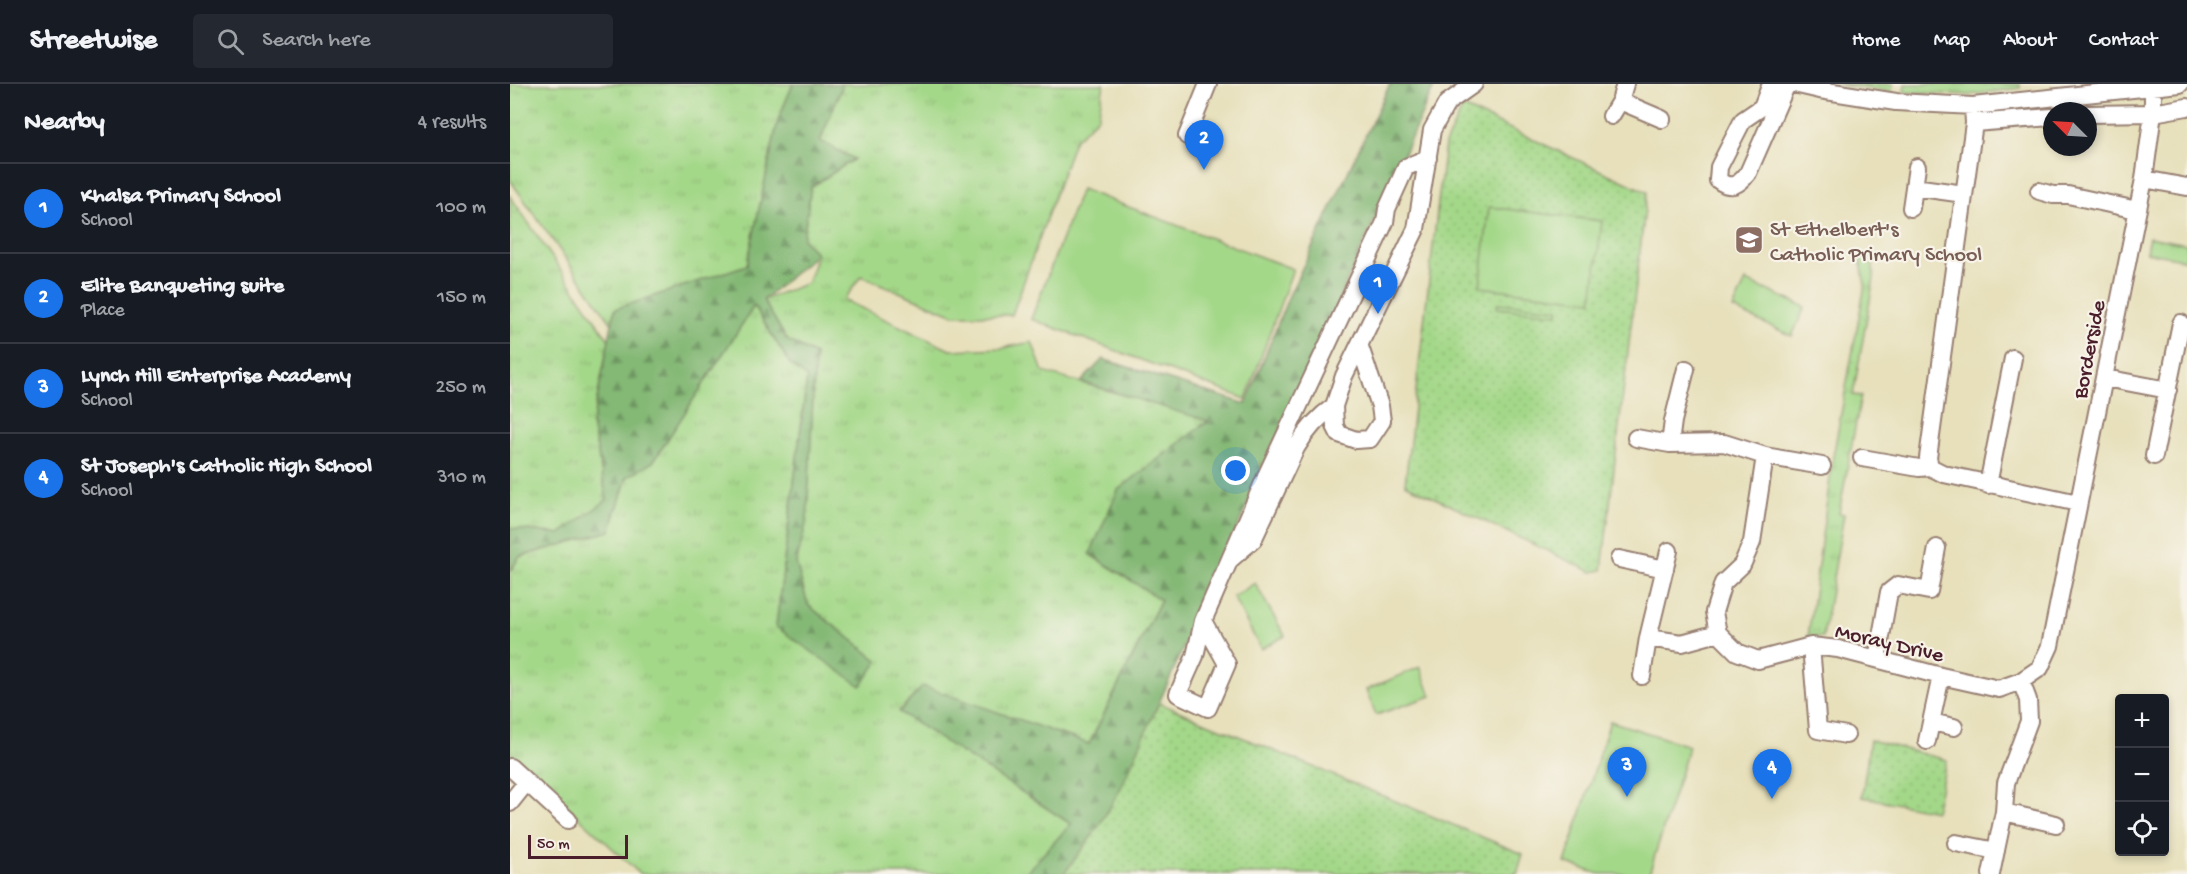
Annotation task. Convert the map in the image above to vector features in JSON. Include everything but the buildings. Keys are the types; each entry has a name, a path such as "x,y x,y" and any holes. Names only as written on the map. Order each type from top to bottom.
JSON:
{"street":[{"path":"1187,136 1208,84"},
{"path":"1339,434 1335,426 1334,406 1344,376 1416,229 1432,130 1447,103 1474,84"},
{"path":"1611,116 1620,101 1625,84"},
{"path":"1771,84 1762,106 1743,120 1719,167 1718,180 1724,185 1734,186 1741,183 1748,173 1787,84"},
{"path":"1794,84 1973,115 2043,117"},
{"path":"1973,115 2077,89 2152,88 2180,84"},
{"name":"Borderside","path":"2078,503 2144,179 2153,113 2152,88"},
{"path":"1620,101 1662,119"},
{"path":"2097,114 2153,113 2187,106"},
{"path":"1930,467 1928,458 1973,115"},
{"path":"1203,621 1267,474 1385,222 1387,209 1406,167 1428,158"},
{"path":"1911,208 1917,167"},
{"path":"2144,179 2187,187"},
{"path":"1914,187 1964,194"},
{"path":"2039,191 2138,210"},
{"path":"2154,456 2181,323"},
{"path":"1303,436 1328,432 1356,440 1370,439 1382,421 1380,406 1360,347"},
{"path":"1988,484 2013,358"},
{"path":"1670,444 1673,421 1686,369"},
{"path":"2105,378 2168,390"},
{"path":"1230,560 1253,540 1303,436 1323,414 1334,406"},
{"path":"1636,438 1670,444 1724,443 1765,456 1822,466"},
{"path":"1648,638 1682,643 1718,633 1714,612 1723,583 1742,565 1752,542 1765,456"},
{"path":"1862,458 1919,468 1930,467 1944,474 2078,503"},
{"name":"Moray Drive","path":"1718,633 1737,652 1758,660 1811,646 1838,649 1999,689 2021,681 2040,668 2050,646 2078,503"},
{"path":"1877,659 1889,592 1898,585 1929,591 1938,548"},
{"path":"1642,676 1648,638 1669,550"},
{"path":"1619,559 1665,569"},
{"path":"1811,646 1818,730 1846,735"},
{"path":"1928,741 1941,676"},
{"path":"1991,874 2004,812 2006,783 2029,722 2028,700 2021,681"},
{"path":"1931,722 1954,727"},
{"path":"510,767 568,820"},
{"path":"510,803 526,783"},
{"path":"2004,812 2056,824"},
{"path":"1956,843 1996,851"}],"green space":[{"path":"510,84 793,84 778,120 747,265 615,309 612,324 510,180"},
{"path":"793,84 843,84 820,141 854,159 811,187 803,239 817,254 763,300 787,340 815,355 807,520 796,563 808,605 878,661 861,686 776,627 807,378 790,364 754,306 653,462 627,477 610,531 519,557 510,572 510,528 560,534 607,500 592,424 615,309 747,265 778,120"},
{"path":"843,84 1104,84 1098,117 1074,141 1012,315 954,315 861,276 844,300 950,350 1002,348 1032,342 1043,372 1209,420 1118,490 1090,555 1161,599 1089,744 923,687 899,711 1071,824 1025,874 640,874 510,753 510,572 519,557 610,531 627,477 653,462 754,305 790,364 807,377 776,627 878,661 808,605 796,563 807,520 815,355 787,340 763,300 808,283 817,254 803,239 811,187 854,159 820,141"},
{"path":"1390,84 1435,84 1120,790 1097,829 1064,874 1025,874 1071,824 899,712 923,686 1089,744 1161,600 1090,554 1118,490 1208,421 1081,382 1103,359 1246,404 1288,298"},
{"path":"1833,84 1893,84 1892,92"},
{"path":"1905,84 2020,84 2020,88 1969,95 1904,92"},
{"path":"1463,107 1647,192 1602,570 1592,572 1405,484 1445,144"},
{"path":"1081,189 1293,269 1246,399 1031,319"},
{"path":"510,196 609,340 592,424 607,500 560,534 510,528"},
{"path":"1489,207 1602,221 1592,301 1480,287"},
{"path":"2149,237 2187,244 2187,260 2146,252"},
{"path":"1860,257 1872,258 1874,278 1853,395 1861,396 1839,513 1844,514 1823,637 1808,637 1833,457 1865,285"},
{"path":"1746,281 1805,307 1792,336 1733,309"},
{"path":"1498,303 1558,309 1558,314 1497,308"},
{"path":"1255,583 1285,636 1261,649 1233,597"},
{"path":"1420,667 1431,696 1376,715 1366,690"},
{"path":"1159,703 1523,854 1517,874 1064,874 1097,829 1120,790"},
{"path":"1610,721 1689,746 1649,874 1599,874 1565,863"},
{"path":"1870,740 1947,760 1935,811 1862,797"}],"place":[{"name":"Elite Banqueting suite","path":"1204,170"},
{"name":"St Ethelbert's Catholic Primary School","path":"1749,240"},
{"name":"Khalsa Primary School","path":"1378,314"},
{"name":"Lynch Hill Enterprise Academy","path":"1627,797"},
{"name":"St Joseph's Catholic High School","path":"1772,799"}]}
